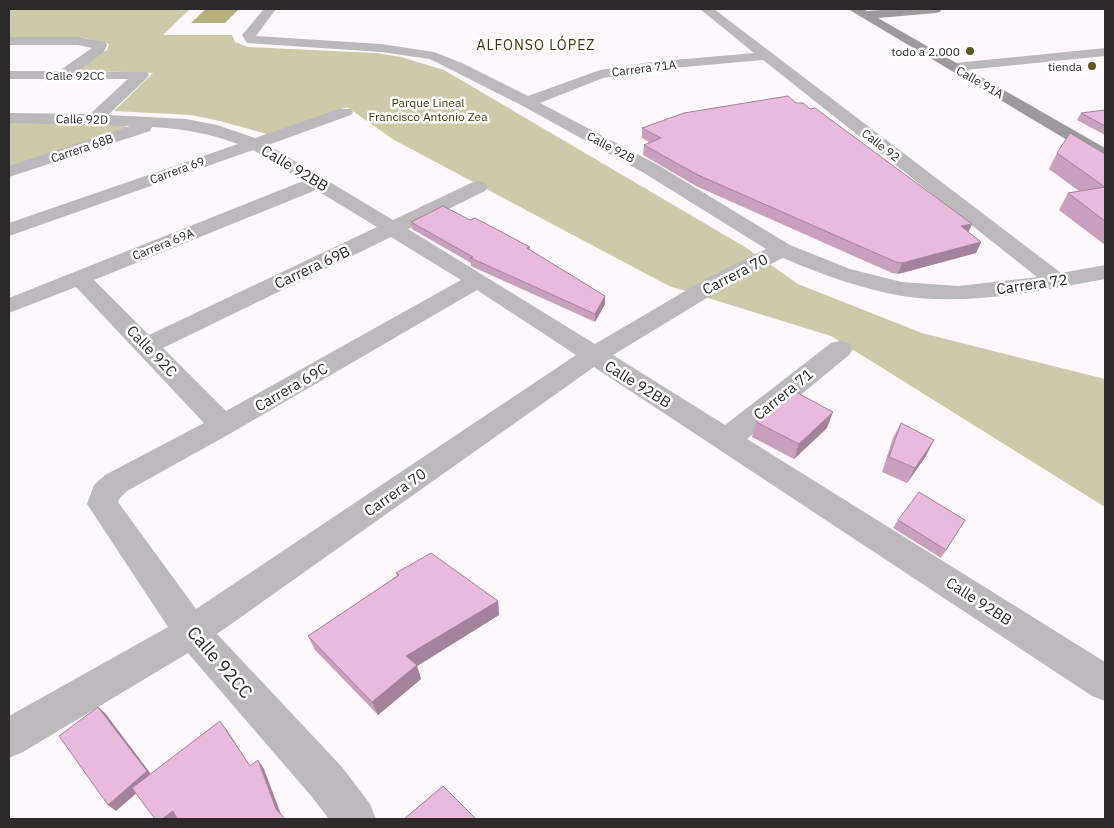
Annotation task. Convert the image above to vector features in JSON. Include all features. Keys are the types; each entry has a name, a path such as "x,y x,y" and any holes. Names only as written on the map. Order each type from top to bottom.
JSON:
{"street":[{"name":"Calle 92B","path":"270,9 249,35 252,40 411,50 434,56 527,102 650,169 782,250 842,274 902,289 958,293"},
{"name":"Calle 92","path":"706,9 1057,281"},
{"path":"861,12 936,9"},
{"name":"Calle 91A","path":"861,12 1105,155"},
{"path":"9,41 78,41 100,45 99,49 64,74"},
{"path":"955,67 1101,55"},
{"name":"Carrera 71A","path":"527,102 600,74 651,66 766,56"},
{"name":"Calle 92CC","path":"9,75 142,75"},
{"name":"Carrera 68B","path":"94,119 142,75"},
{"name":"Carrera 69","path":"9,230 345,112"},
{"name":"Calle 92D","path":"9,118 94,119 154,123"},
{"name":"Carrera 68B","path":"9,172 154,123"},
{"name":"Calle 92BB","path":"154,123 186,124 211,129 253,143 477,280 1105,682"},
{"name":"Carrera 69A","path":"9,306 318,182"},
{"name":"Carrera 69B","path":"146,346 478,188"},
{"name":"Carrera 70","path":"9,738 192,632 593,356 730,275 782,250"},
{"name":"Carrera 72","path":"958,293 1057,281 1105,272"},
{"name":"Calle 92C","path":"80,278 223,425"},
{"name":"Carrera 69C","path":"105,493 116,483 223,425 477,280"},
{"name":"Carrera 71","path":"726,440 840,349"},
{"name":"Calle 92CC","path":"105,493 102,504 192,632 327,782 355,819"}],"green space":[{"name":"Parque Lineal Francisco Antonio Zea","path":"9,9 190,9 163,35 232,35 235,42 248,47 376,53 401,57 444,70 745,247 798,284 922,333 1105,379 1105,507 831,336 669,286 394,140 347,107 270,135 191,115 114,111 153,73 82,70 80,68 107,50 109,44 85,38 9,37"},
{"path":"9,121 114,122 126,125 127,130 9,167"}],"shaded area":[{"path":"206,9 239,9 225,23 191,23"}],"building":[{"path":"788,96 796,103 803,103 810,109 815,108 972,224 961,226 981,242 902,263 896,262 698,175 644,145 661,138 642,128 684,113"},
{"path":"1105,110 1105,126 1081,113"},
{"path":"1070,133 1105,154 1105,187 1057,153"},
{"path":"1105,187 1105,221 1068,193"},
{"path":"443,206 470,220 475,218 530,247 527,248 605,296 595,314 470,258 473,257 411,222"},
{"path":"794,391 833,412 799,444 756,422"},
{"path":"901,423 934,440 915,468 889,457"},
{"path":"919,492 965,520 946,550 898,520"},
{"path":"431,553 498,601 406,656 417,665 372,702 308,636 399,575 396,573"},
{"path":"98,707 147,771 108,805 59,736"},
{"path":"220,721 250,766 258,760 276,809 285,819 177,819 173,811 162,819 155,819 132,788"},
{"path":"443,786 476,819 404,819"}],"place":[{"name":"todo a 2.000","path":"970,51"},
{"name":"tienda","path":"1092,66"}],"district":[{"name":"ALFONSO LÓPEZ","path":"536,45"}]}
